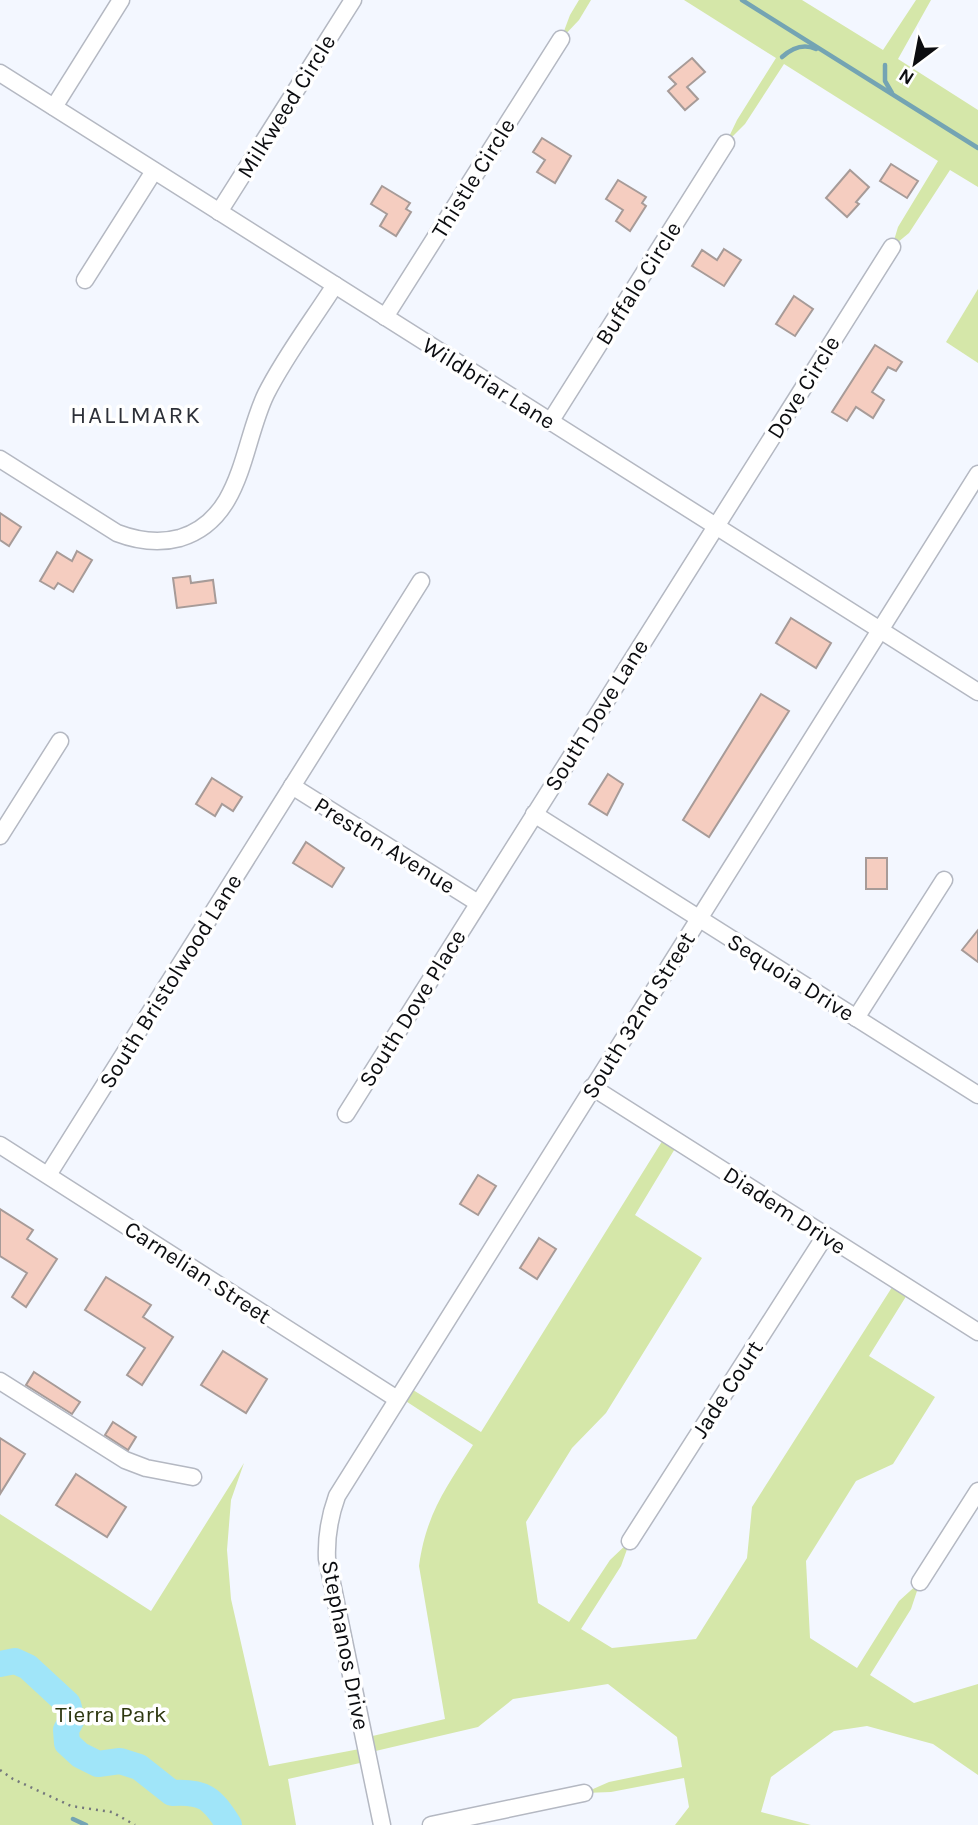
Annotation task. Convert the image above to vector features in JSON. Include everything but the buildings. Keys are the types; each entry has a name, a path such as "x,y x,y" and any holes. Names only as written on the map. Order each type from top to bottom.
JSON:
{"street":[{"path":"54,107 121,0"},
{"name":"Milkweed Circle","path":"219,212 353,0"},
{"name":"Thistle Circle","path":"384,317 561,39"},
{"name":"Wildbriar Lane","path":"0,73 978,692"},
{"name":"Buffalo Circle","path":"550,422 726,143"},
{"path":"85,280 154,171"},
{"name":"Dove Circle","path":"715,526 892,247"},
{"path":"0,459 117,533 152,542 188,536 204,527 228,501 258,411 268,390 334,285"},
{"name":"South 32nd Street","path":"397,1399 978,474"},
{"name":"South Dove Lane","path":"478,903 715,526"},
{"name":"South Bristolwood Lane","path":"48,1175 421,581"},
{"path":"0,836 60,741"},
{"name":"Preston Avenue","path":"292,786 478,903"},
{"name":"Sequoia Drive","path":"534,814 978,1095"},
{"path":"856,1018 944,880"},
{"name":"South Dove Place","path":"346,1114 478,903"},
{"name":"Diadem Drive","path":"592,1087 978,1332"},
{"name":"Carnelian Street","path":"0,1145 397,1399"},
{"name":"Jade Court","path":"630,1541 825,1236"},
{"path":"0,1381 125,1461 192,1477"},
{"name":"Stephanos Drive","path":"382,1825 327,1559 326,1541 329,1518 337,1496 397,1399"},
{"path":"920,1582 978,1491"},
{"path":"431,1825 584,1793"}],"path":[{"path":"0,1770 13,1779 71,1806 112,1812 135,1825"}],"green space":[{"path":"579,0 591,0 579,20 561,39 570,15"},
{"path":"684,0 802,0 883,50 916,0 931,0 898,59 978,110 978,187 950,170 909,233 892,247 898,227 938,161 784,64 745,124 726,143 737,120 776,58"},
{"path":"978,289 978,363 946,342"},
{"name":"Tierra Park","path":"666,1135 679,1142 635,1215 702,1258 606,1413 572,1448 526,1522 538,1603 569,1622 610,1560 630,1541 621,1566 581,1629 612,1648 696,1639 747,1558 752,1507 896,1281 910,1290 869,1356 935,1397 893,1464 856,1481 806,1561 810,1638 857,1668 899,1601 920,1582 911,1609 870,1675 914,1703 978,1684 978,1775 933,1744 867,1726 834,1731 771,1777 761,1812 811,1825 675,1825 689,1807 684,1778 611,1792 584,1793 609,1782 682,1767 677,1737 608,1684 513,1699 478,1727 367,1753 369,1761 288,1779 296,1825 0,1825 0,1514 151,1611 244,1463 231,1500 227,1550 231,1599 269,1766 365,1748 364,1738 445,1719 419,1566 432,1516 473,1445 398,1396 405,1385 481,1432"}],"waterway":[{"path":"742,0 978,148"},
{"path":"782,57 798,47 816,49"},
{"path":"885,65 885,81 892,93"},
{"path":"0,1664 15,1661 28,1667 68,1704 72,1719 66,1730 67,1743 80,1755 98,1764 120,1761 139,1767 172,1793 200,1795 212,1802 229,1825"},
{"path":"73,1819 86,1825"}],"district":[{"name":"HALLMARK","path":"136,415"}]}
